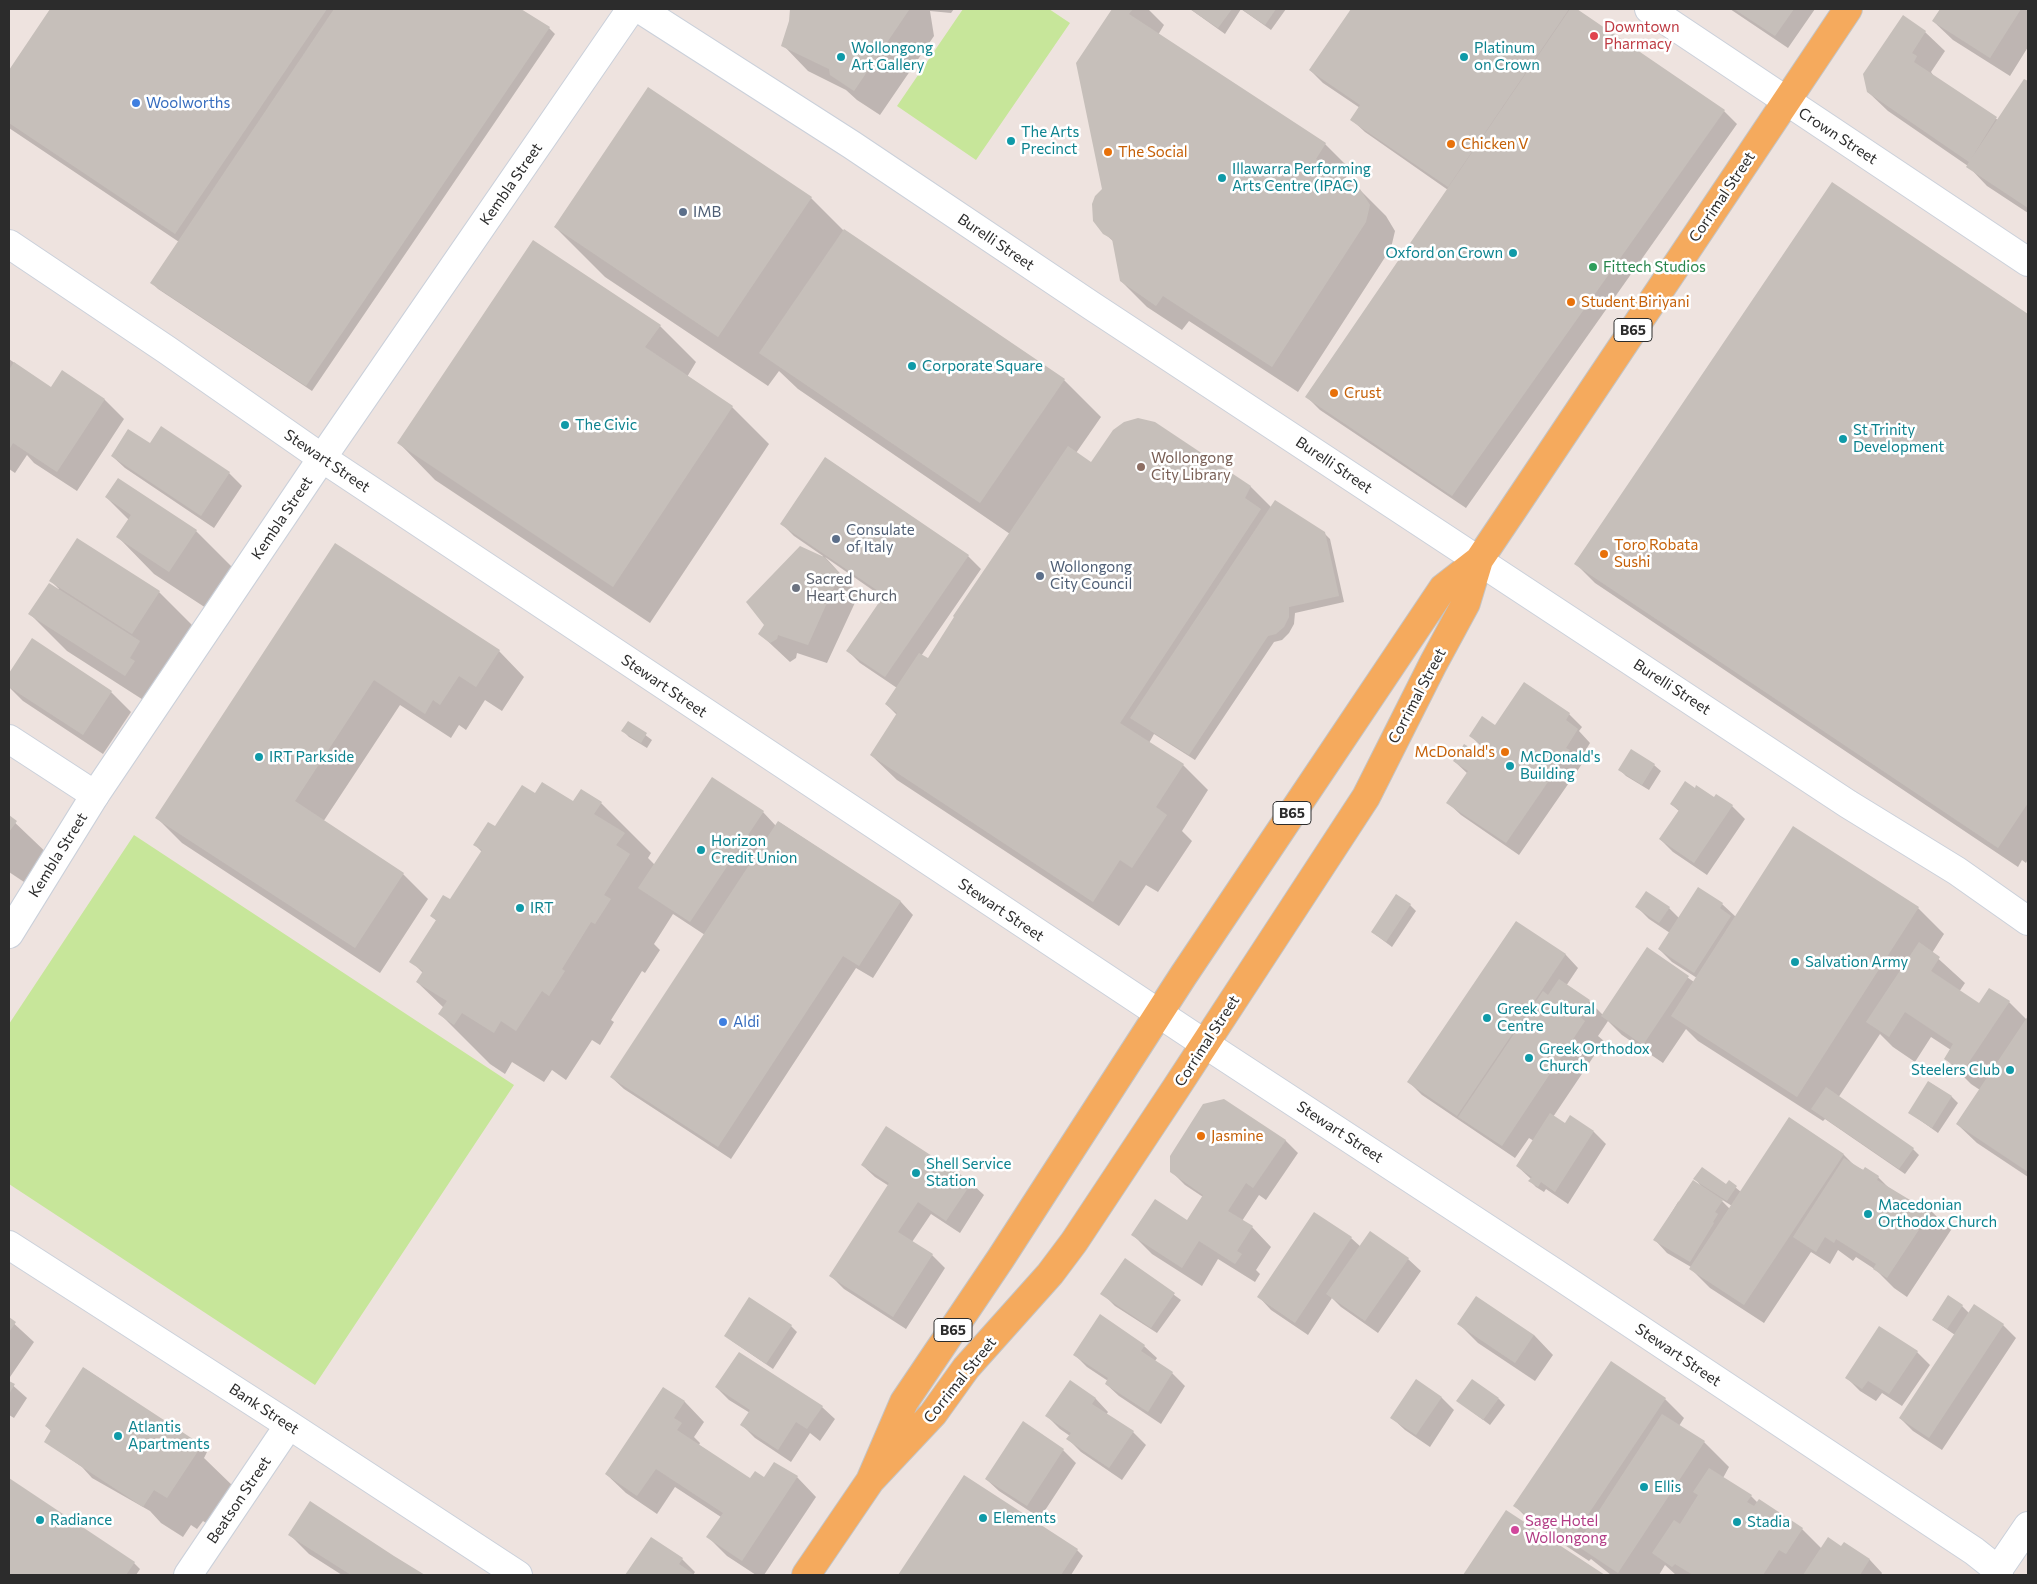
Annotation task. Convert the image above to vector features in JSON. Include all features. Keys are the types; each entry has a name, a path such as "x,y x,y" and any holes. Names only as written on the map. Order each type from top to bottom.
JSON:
{"main road":[{"name":"Corrimal Street","path":"806,1575 870,1481 933,1414 966,1368 1050,1274 1074,1242 1366,797 1466,603 1479,560 1848,9"},
{"name":"Corrimal Street","path":"870,1481 904,1402 1006,1250 1158,1014 1443,588 1479,560"}],"street":[{"name":"Kembla Street","path":"9,934 95,796 322,458 631,9"},
{"name":"Burelli Street","path":"640,9 852,145 1092,306 1848,804 1957,871 2028,921"},
{"name":"Crown Street","path":"1649,9 2028,262"},
{"name":"Stewart Street","path":"9,244 160,345 322,458 1158,1014 1563,1278 1974,1551 1998,1572"},
{"path":"9,739 95,796"},
{"name":"Bank Street","path":"9,1246 289,1425 518,1575"},
{"name":"Beatson Street","path":"188,1575 289,1425"},
{"path":"1998,1572 2028,1526"}],"green space":[{"path":"963,9 1049,9 1070,23 976,160 897,106"},
{"path":"134,835 514,1085 315,1385 9,1184 9,1024"}],"building":[{"name":"Woolworths","path":"50,9 327,9 175,234 9,123 9,70"},
{"path":"334,9 521,9 550,27 306,386 150,283"},
{"name":"Wollongong Art Gallery","path":"790,9 909,10 854,91 830,75 829,69 781,46 789,21"},
{"name":"Illawarra Performing Arts Centre (IPAC)","path":"1112,9 1133,9 1129,14 1326,143 1316,159 1360,189 1370,205 1366,222 1272,367 1163,296 1156,306 1120,281 1112,239 1103,234 1093,221 1092,204 1095,196 1102,189 1076,63"},
{"path":"1190,9 1232,9 1218,28"},
{"path":"1241,9 1276,9 1265,25"},
{"name":"Platinum on Crown","path":"1351,9 1569,9 1448,187 1350,120 1360,105 1309,70"},
{"name":"Oxford on Crown","path":"1570,9 1577,9 1725,110 1452,496 1305,397"},
{"path":"1734,9 1794,9 1775,36"},
{"path":"1940,9 2021,9 1990,58 1932,21"},
{"path":"1903,15 1926,31 1912,53 1917,56 1914,62 1997,117 1971,159 2024,79 2028,81 2028,208 1966,167 1969,162 1867,92 1863,74"},
{"name":"IMB","path":"648,87 812,197 718,337 554,227"},
{"name":"St Trinity Development","path":"1832,182 2028,314 2028,803 1998,848 1574,564"},
{"name":"Corporate Square","path":"844,229 1065,379 980,503 759,353"},
{"name":"The Civic","path":"533,240 661,325 645,347 733,406 613,587 397,443"},
{"path":"14,362 51,387 62,370 105,399 57,472 13,443 9,450 9,370"},
{"path":"1138,418 1155,422 1251,486 1245,498 1261,509 1120,723 1184,764 1156,807 1167,815 1132,868 1120,860 1093,902 870,755 897,713 885,704 919,653 928,658 953,616 1068,446 1091,462 1113,430 1124,422"},
{"path":"161,426 230,472 201,516 111,456 128,429 150,443"},
{"path":"825,457 969,555 885,677 846,651 884,595 780,524"},
{"path":"118,478 197,530 169,572 116,537 131,515 105,497"},
{"path":"1275,500 1325,532 1339,596 1289,607 1289,617 1284,627 1276,634 1268,636 1189,755 1130,718"},
{"path":"77,538 160,591 132,634 49,581"},
{"name":"IRT Parkside","path":"335,543 500,650 476,687 459,676 440,705 433,700 425,714 374,680 295,801 404,873 355,948 155,818"},
{"name":"Sacred Heart Church","path":"800,546 824,557 840,574 808,645 778,635 777,639 770,643 758,634 764,625 746,602"},
{"path":"49,583 140,641 130,658 135,661 125,676 28,614"},
{"path":"32,638 112,691 83,735 9,687 9,673"},
{"name":"McDonald's Building","path":"1524,682 1570,713 1566,720 1578,729 1566,748 1570,750 1506,843 1446,803 1468,771 1453,761 1464,744 1477,752 1482,745 1469,736 1482,716 1495,725"},
{"path":"628,721 647,733 641,743 621,731"},
{"path":"1631,749 1655,764 1642,785 1618,770"},
{"name":"Horizon Credit Union","path":"712,777 764,811 690,922 638,888"},
{"path":"1685,781 1695,788 1696,785 1714,797 1716,794 1733,805 1694,863 1659,839 1679,810 1670,804"},
{"name":"IRT","path":"542,782 573,801 581,789 602,802 594,814 625,833 616,845 630,854 604,895 611,899 595,924 591,922 562,969 565,971 549,996 542,991 516,1031 501,1021 494,1033 462,1013 454,1025 438,1014 447,1001 416,982 423,971 409,962 436,920 430,916 443,895 450,899 482,850 473,845 488,822 495,826 522,785 535,793"},
{"path":"9,815 17,821 9,832"},
{"name":"Aldi","path":"778,821 901,901 859,966 843,956 718,1147 610,1077"},
{"name":"Salvation Army","path":"1793,826 1919,907 1797,1097 1671,1016"},
{"path":"1698,887 1723,903 1720,908 1731,916 1694,973 1658,949"},
{"path":"1646,891 1670,907 1659,923 1635,907"},
{"path":"1396,894 1411,904 1386,942 1371,932"},
{"name":"Greek Cultural Centre","path":"1516,921 1566,954 1457,1116 1407,1082"},
{"path":"1919,942 1940,957 1931,971 1979,1003 1989,988 2010,1001 1963,1071 1944,1059 1953,1044 1905,1012 1889,1037 1866,1022"},
{"path":"1647,947 1689,976 1643,1045 1601,1016"},
{"name":"Greek Orthodox Church","path":"1559,979 1590,1000 1579,1016 1585,1021 1502,1146 1458,1117 1543,991 1548,995"},
{"name":"Steelers Club","path":"2028,1016 2028,1172 1956,1124"},
{"path":"1928,1081 1952,1096 1932,1128 1908,1113"},
{"path":"1826,1087 1914,1148 1899,1169 1811,1109"},
{"path":"1224,1099 1286,1140 1253,1188 1246,1183 1228,1211 1253,1226 1237,1251 1242,1254 1235,1264 1199,1241 1182,1268 1131,1235 1155,1199 1187,1220 1203,1195 1170,1172 1170,1156 1203,1104"},
{"path":"1550,1113 1565,1123 1570,1115 1594,1131 1555,1192 1541,1182 1538,1187 1528,1181 1532,1177 1516,1166"},
{"path":"1789,1117 1844,1154 1744,1305 1689,1269"},
{"path":"886,1126 972,1182 946,1221 918,1202 898,1232 933,1254 893,1317 829,1276 889,1183 861,1165"},
{"name":"Macedonian Orthodox Church","path":"1844,1158 1863,1170 1865,1167 1879,1176 1877,1180 1915,1203 1917,1200 1932,1210 1887,1278 1873,1269 1876,1264 1836,1239 1834,1243 1825,1237 1816,1252 1793,1237"},
{"path":"1702,1167 1726,1184 1729,1180 1737,1186 1727,1201 1693,1179"},
{"path":"1693,1180 1723,1200 1715,1212 1718,1214 1714,1223 1690,1262 1653,1240"},
{"path":"1314,1212 1352,1237 1295,1323 1257,1297"},
{"path":"1370,1231 1409,1258 1365,1321 1326,1294"},
{"path":"1125,1258 1175,1293 1151,1328 1100,1294"},
{"path":"1948,1295 1963,1305 1947,1329 1932,1320"},
{"path":"1476,1296 1534,1335 1515,1363 1457,1324"},
{"path":"749,1297 792,1325 766,1364 724,1336"},
{"path":"1974,1304 2004,1324 1929,1438 1899,1418"},
{"path":"1100,1314 1145,1345 1141,1351 1173,1372 1148,1412 1105,1384 1108,1378 1073,1355"},
{"path":"9,1317 16,1322 9,1332"},
{"path":"1879,1326 1918,1351 1889,1394 1868,1381 1862,1389 1845,1378"},
{"path":"739,1352 823,1406 807,1429 796,1422 778,1450 740,1425 750,1410 715,1387"},
{"path":"1611,1361 1666,1398 1569,1543 1513,1506"},
{"name":"Atlantis Apartments","path":"83,1367 202,1445 167,1498 154,1490 143,1507 44,1442 51,1430 45,1426"},
{"path":"1416,1379 1442,1397 1416,1435 1390,1418"},
{"path":"1472,1379 1499,1398 1483,1420 1456,1401"},
{"path":"1070,1380 1096,1398 1092,1404 1134,1431 1109,1468 1066,1439 1071,1433 1045,1416"},
{"path":"9,1381 15,1384 9,1394"},
{"path":"663,1387 685,1401 674,1418 682,1423 677,1430 750,1478 755,1471 764,1477 774,1462 798,1476 742,1561 706,1537 723,1513 656,1469 637,1496 605,1474"},
{"name":"Ellis","path":"1662,1414 1705,1441 1618,1573 1573,1543 1580,1533 1583,1535"},
{"path":"1023,1421 1064,1449 1027,1506 985,1479"},
{"name":"Stadia","path":"1709,1468 1752,1495 1747,1502 1754,1506 1759,1499 1803,1528 1786,1554 1779,1550 1763,1575 1693,1575 1675,1564 1672,1567 1652,1553 1674,1520 1680,1524 1698,1495 1693,1492"},
{"name":"Elements","path":"964,1475 1078,1549 1061,1575 898,1575"},
{"name":"Radiance","path":"9,1478 135,1562 126,1575 9,1575"},
{"path":"310,1501 425,1575 351,1575 288,1535"},
{"name":"Sage Hotel Wollongong","path":"1506,1510 1605,1575 1463,1575"},
{"path":"651,1537 683,1558 679,1564 695,1575 625,1575"},
{"path":"1828,1537 1841,1546 1844,1542 1870,1559 1860,1575 1803,1575"}],"place":[{"name":"Downtown Pharmacy","path":"1594,36"},
{"name":"Wollongong Art Gallery","path":"841,57"},
{"name":"Platinum on Crown","path":"1464,57"},
{"name":"Woolworths","path":"136,103"},
{"name":"The Arts Precinct","path":"1011,141"},
{"name":"Chicken V","path":"1451,144"},
{"name":"The Social","path":"1108,152"},
{"name":"Illawarra Performing Arts Centre (IPAC)","path":"1222,178"},
{"name":"IMB","path":"683,212"},
{"name":"Oxford on Crown","path":"1513,253"},
{"name":"Fittech Studios","path":"1593,267"},
{"name":"Student Biriyani","path":"1571,302"},
{"name":"Corporate Square","path":"912,366"},
{"name":"Crust","path":"1334,393"},
{"name":"The Civic","path":"565,425"},
{"name":"St Trinity Development","path":"1843,439"},
{"name":"Wollongong City Library","path":"1141,467"},
{"name":"Consulate of Italy","path":"836,539"},
{"name":"Toro Robata Sushi","path":"1604,554"},
{"name":"Wollongong City Council","path":"1040,576"},
{"name":"Sacred Heart Church","path":"796,588"},
{"name":"McDonald's","path":"1505,752"},
{"name":"IRT Parkside","path":"259,757"},
{"name":"McDonald's Building","path":"1510,766"},
{"name":"Horizon Credit Union","path":"701,850"},
{"name":"IRT","path":"520,908"},
{"name":"Salvation Army","path":"1795,962"},
{"name":"Greek Cultural Centre","path":"1487,1018"},
{"name":"Aldi","path":"723,1022"},
{"name":"Greek Orthodox Church","path":"1529,1058"},
{"name":"Steelers Club","path":"2010,1070"},
{"name":"Jasmine","path":"1201,1136"},
{"name":"Shell Service Station","path":"916,1173"},
{"name":"Macedonian Orthodox Church","path":"1868,1214"},
{"name":"Atlantis Apartments","path":"118,1436"},
{"name":"Ellis","path":"1644,1487"},
{"name":"Elements","path":"983,1518"},
{"name":"Radiance","path":"40,1520"},
{"name":"Stadia","path":"1737,1522"},
{"name":"Sage Hotel Wollongong","path":"1515,1530"}]}
